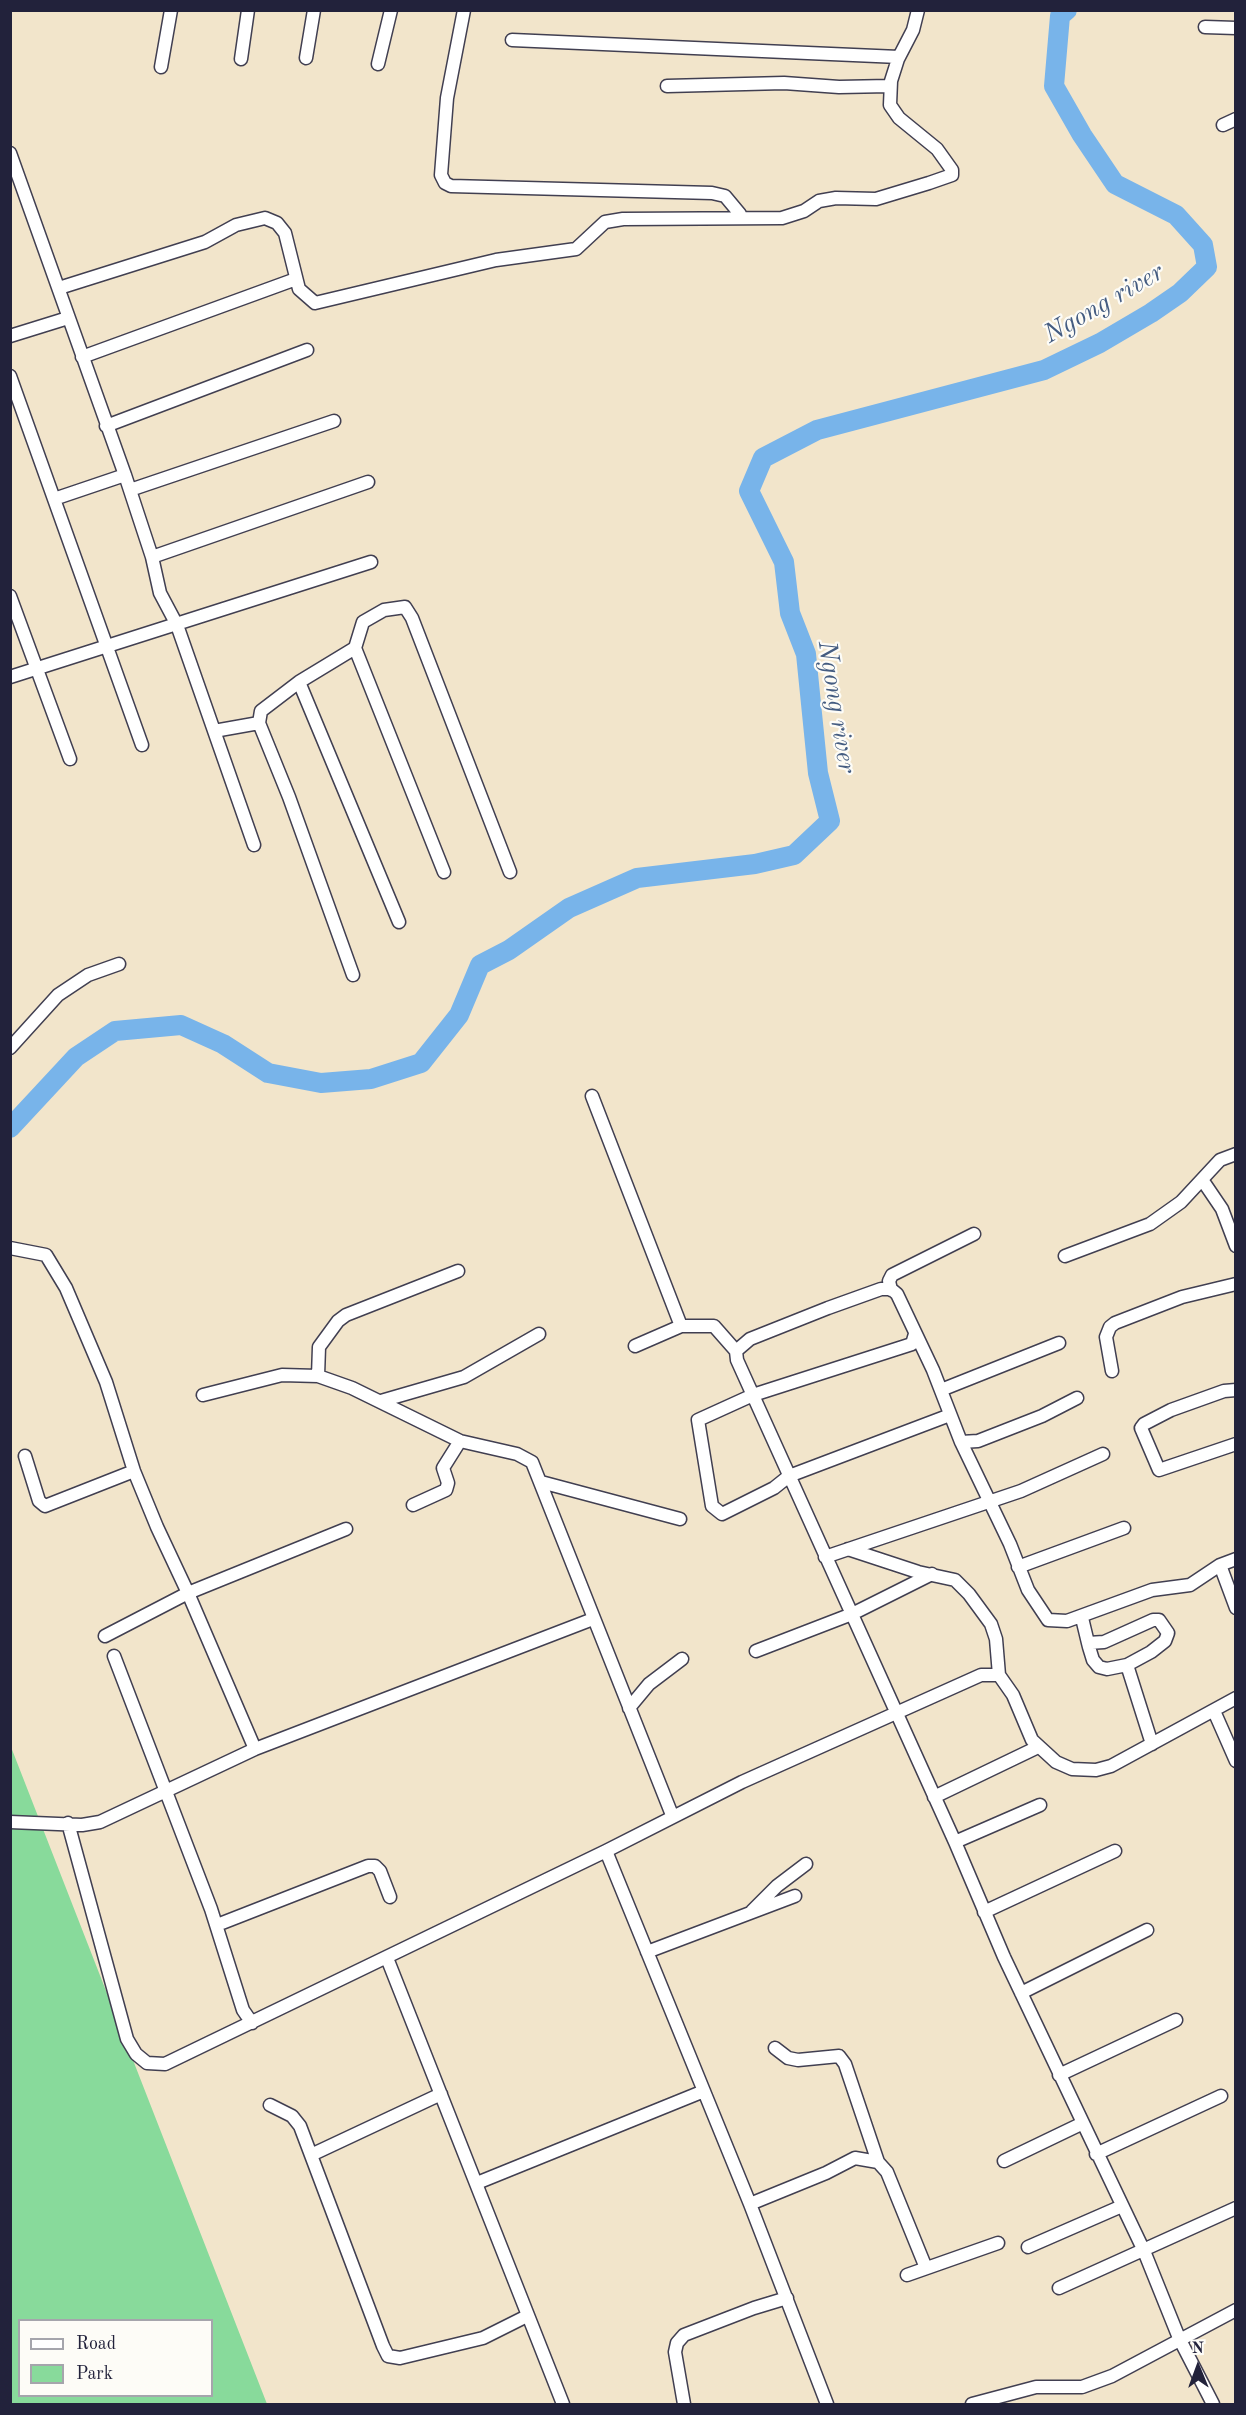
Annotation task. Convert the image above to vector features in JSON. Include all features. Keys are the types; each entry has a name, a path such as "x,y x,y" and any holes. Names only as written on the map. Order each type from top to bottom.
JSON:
{"street":[{"path":"161,67 171,10"},
{"path":"241,59 248,10"},
{"path":"306,58 314,10"},
{"path":"378,64 391,10"},
{"path":"464,10 447,98 441,175 445,183 451,186 712,193 725,196 740,214"},
{"path":"59,288 206,242 236,225 265,218 277,223 285,233 296,279 303,295 315,303 496,260 576,249 605,222 623,219 782,218 804,211 819,201 836,198 876,199 952,174 946,159 937,149 893,111 890,86 899,57 914,30 918,10"},
{"path":"1205,27 1236,28"},
{"path":"512,40 899,57"},
{"path":"667,86 784,83 839,87 890,86"},
{"path":"1223,125 1236,119"},
{"path":"10,153 125,475 152,557 160,593 177,626 254,845"},
{"path":"82,357 296,279"},
{"path":"10,336 68,318"},
{"path":"106,426 307,350"},
{"path":"10,376 142,745"},
{"path":"130,490 334,421"},
{"path":"54,499 125,475"},
{"path":"152,557 368,482"},
{"path":"10,677 106,645 177,626 371,562"},
{"path":"10,596 70,759"},
{"path":"444,872 355,648 363,622 373,615 397,606 405,607 409,611 510,872"},
{"path":"353,975 260,723 261,711 299,682 355,648"},
{"path":"299,682 399,922"},
{"path":"214,731 260,723"},
{"path":"10,1048 58,995 88,975 119,964"},
{"path":"592,1096 681,1326"},
{"path":"1065,1256 1150,1224 1181,1202 1203,1181 1220,1160 1236,1154"},
{"path":"1203,1181 1222,1209 1236,1246"},
{"path":"891,1290 889,1281 892,1275 974,1234"},
{"path":"10,1248 46,1256 54,1264 106,1382 134,1471 255,1749"},
{"path":"318,1377 320,1347 338,1321 346,1315 459,1271"},
{"path":"1112,1371 1106,1337 1110,1327 1115,1323 1182,1297 1236,1284"},
{"path":"736,1351 750,1339 881,1289 891,1290 897,1294 1028,1590 1048,1620 1054,1622 1082,1618 1152,1590 1190,1585 1220,1565 1236,1559"},
{"path":"635,1346 681,1326 714,1326 736,1351 737,1360 955,1842 984,1912 1081,2124 1144,2252 1179,2338 1213,2404"},
{"path":"381,1401 464,1377 539,1334"},
{"path":"915,1334 912,1344 753,1395 698,1419 712,1506 722,1514 774,1488 789,1476 950,1415"},
{"path":"940,1390 1059,1343"},
{"path":"203,1395 282,1375 318,1377 381,1401 460,1441 526,1458 532,1462 672,1815"},
{"path":"1236,1390 1224,1391 1171,1410 1141,1428 1160,1470 1236,1444"},
{"path":"961,1442 978,1441 1021,1425 1077,1398"},
{"path":"413,1505 446,1490 448,1484 443,1468 460,1441"},
{"path":"825,1557 1021,1491 1103,1454"},
{"path":"25,1456 39,1501 45,1506 134,1471"},
{"path":"541,1482 680,1519"},
{"path":"1018,1567 1124,1528"},
{"path":"105,1636 189,1593 346,1529"},
{"path":"848,1549 955,1580 969,1594 991,1624 996,1639 999,1675 1013,1695 1032,1740 1056,1762 1072,1770 1096,1770 1111,1766 1236,1698"},
{"path":"1220,1565 1236,1608"},
{"path":"756,1651 852,1614 932,1574"},
{"path":"1082,1618 1088,1643 1093,1660 1099,1667 1111,1668 1127,1665 1151,1652 1168,1638 1159,1620 1153,1620 1104,1642 1088,1643"},
{"path":"10,1822 90,1825 100,1822 255,1749 593,1619"},
{"path":"114,1656 217,1924 243,2010 252,2023"},
{"path":"629,1708 648,1684 682,1659"},
{"path":"1127,1665 1152,1744"},
{"path":"68,1823 127,2039 136,2054 147,2063 165,2064 606,1851 672,1815 742,1782 981,1675 999,1675"},
{"path":"1214,1711 1236,1761"},
{"path":"934,1797 1038,1747"},
{"path":"955,1842 1040,1805"},
{"path":"606,1851 750,2204 827,2404"},
{"path":"984,1912 1115,1851"},
{"path":"752,1912 777,1886 806,1864"},
{"path":"217,1924 368,1866 375,1866 380,1871 390,1897"},
{"path":"647,1952 795,1896"},
{"path":"1021,1993 1147,1930"},
{"path":"387,1958 563,2404"},
{"path":"1059,2075 1176,2020"},
{"path":"776,2048 788,2058 798,2060 839,2056 845,2064 878,2162 887,2172 926,2268"},
{"path":"477,2182 704,2091"},
{"path":"311,2155 441,2094"},
{"path":"1096,2154 1221,2096"},
{"path":"270,2105 292,2116 300,2126 382,2346 388,2355 400,2358 483,2338 527,2316"},
{"path":"1004,2161 1081,2124"},
{"path":"750,2204 826,2173 855,2158 878,2162"},
{"path":"1028,2247 1122,2206"},
{"path":"1059,2288 1144,2252 1236,2208"},
{"path":"907,2276 998,2243"},
{"path":"684,2404 675,2352 677,2343 684,2335 787,2298"},
{"path":"977,2404 1036,2387 1082,2387 1112,2376 1179,2338 1236,2310"}],"green space":[{"path":"11,1747 267,2404 11,2404"}],"waterway":[{"name":"Ngong river","path":"10,1128 76,1057 115,1031 181,1025 223,1044 268,1073 321,1083 371,1079 421,1063 459,1015 480,965 509,950 569,908 637,878 755,864 794,855 830,821 818,773 806,654 790,613 784,562 749,491 763,458 817,430 1044,370 1100,343 1151,313 1180,293 1207,267 1203,245 1176,215 1115,184 1082,135 1054,86 1060,16 1067,10"}]}
